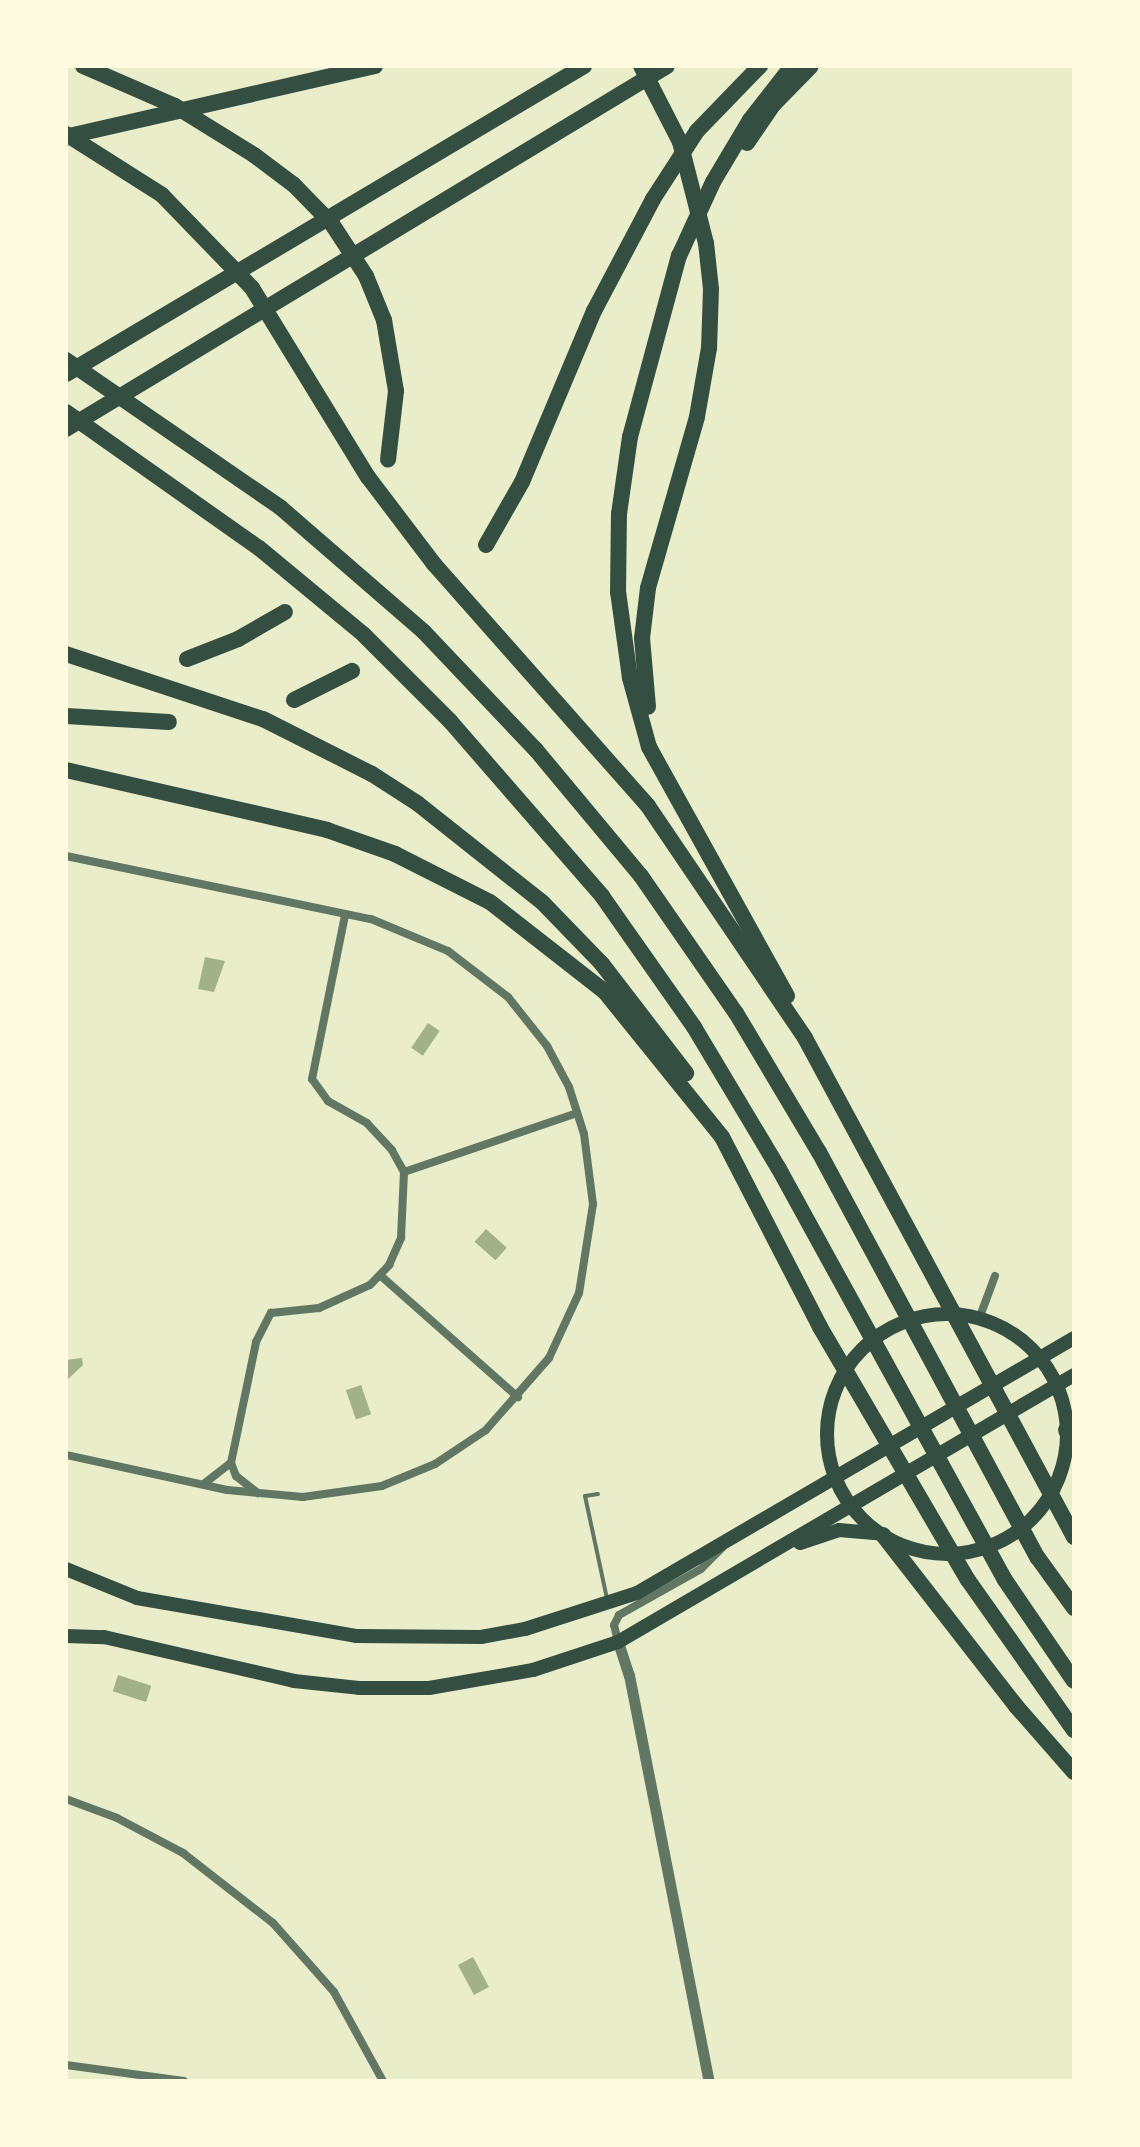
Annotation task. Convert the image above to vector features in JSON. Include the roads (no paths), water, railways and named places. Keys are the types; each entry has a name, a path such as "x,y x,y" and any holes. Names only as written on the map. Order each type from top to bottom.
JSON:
{"highway":[{"path":"83,66 175,106 254,155 294,185 332,224 366,276 384,320 396,391 388,460"},
{"path":"66,135 375,66"},
{"path":"66,374 584,66"},
{"path":"641,66 680,142 706,243 709,348 697,417 658,541 642,638 644,693 676,800"},
{"path":"66,429 667,66"},
{"path":"486,545 522,482 594,311 653,199 697,131 760,66"},
{"path":"792,66 750,120 713,182 679,256 650,360 628,452 619,514 618,592 630,678 649,747 676,800 775,968 805,1038 930,1276 1072,1534"},
{"path":"650,360 708,213 737,158 773,105 811,66"},
{"path":"66,135 162,195 252,288 368,477 434,564 648,806 805,1038"},
{"path":"66,360 185,439 281,508 424,632 536,750 641,876 736,1013 889,1284 1038,1558 1074,1608"},
{"path":"66,412 259,548 364,635 552,834 694,1027 779,1169 848,1300 1005,1580 1074,1681"},
{"path":"187,659 238,639 285,612"},
{"path":"66,654 263,719 372,774 463,835 542,902 602,964 682,1066 820,1327 968,1580 1074,1730"},
{"path":"294,700 352,671"},
{"path":"66,716 169,722"},
{"path":"66,770 327,830 445,877 533,931 605,992 722,1137"},
{"path":"1066,1430 1074,1447"},
{"path":"883,1535 1016,1706 1074,1772"}],"main road":[{"path":"752,1564 839,1530 883,1535 939,1553 996,1544 1026,1525 1049,1498 1062,1468 1066,1430 1057,1386 1041,1361 1011,1333 979,1319 944,1314 910,1320 878,1335 853,1359 829,1413 828,1448 836,1478 851,1505 883,1535"},
{"path":"66,1569 137,1598 356,1636 481,1637 609,1605 725,1544 1041,1361 1074,1338"},
{"path":"66,1636 104,1637 294,1681 359,1688 429,1688 496,1679 618,1642 1074,1375"}],"street":[{"path":"66,856 345,915 411,933 448,951 499,989 547,1046 577,1113 592,1176 586,1266 566,1325 518,1397 486,1430 411,1475 331,1496 262,1495 66,1455"},
{"path":"262,1495 236,1476 231,1463 262,1324 282,1308 339,1302 381,1276 401,1238 404,1172 382,1137 367,1123 328,1101 312,1079 345,915"},
{"path":"404,1172 577,1113"},
{"path":"381,1276 518,1397"},
{"path":"979,1319 995,1276"},
{"path":"205,1484 231,1463"},
{"path":"709,2081 629,1675 614,1625 619,1615 701,1569 725,1544"},
{"path":"66,1799 117,1818 183,1853 273,1923 334,1992 383,2081"},
{"path":"66,2065 184,2081"}],"lane":[{"path":"598,1494 585,1496 609,1605"}]}
